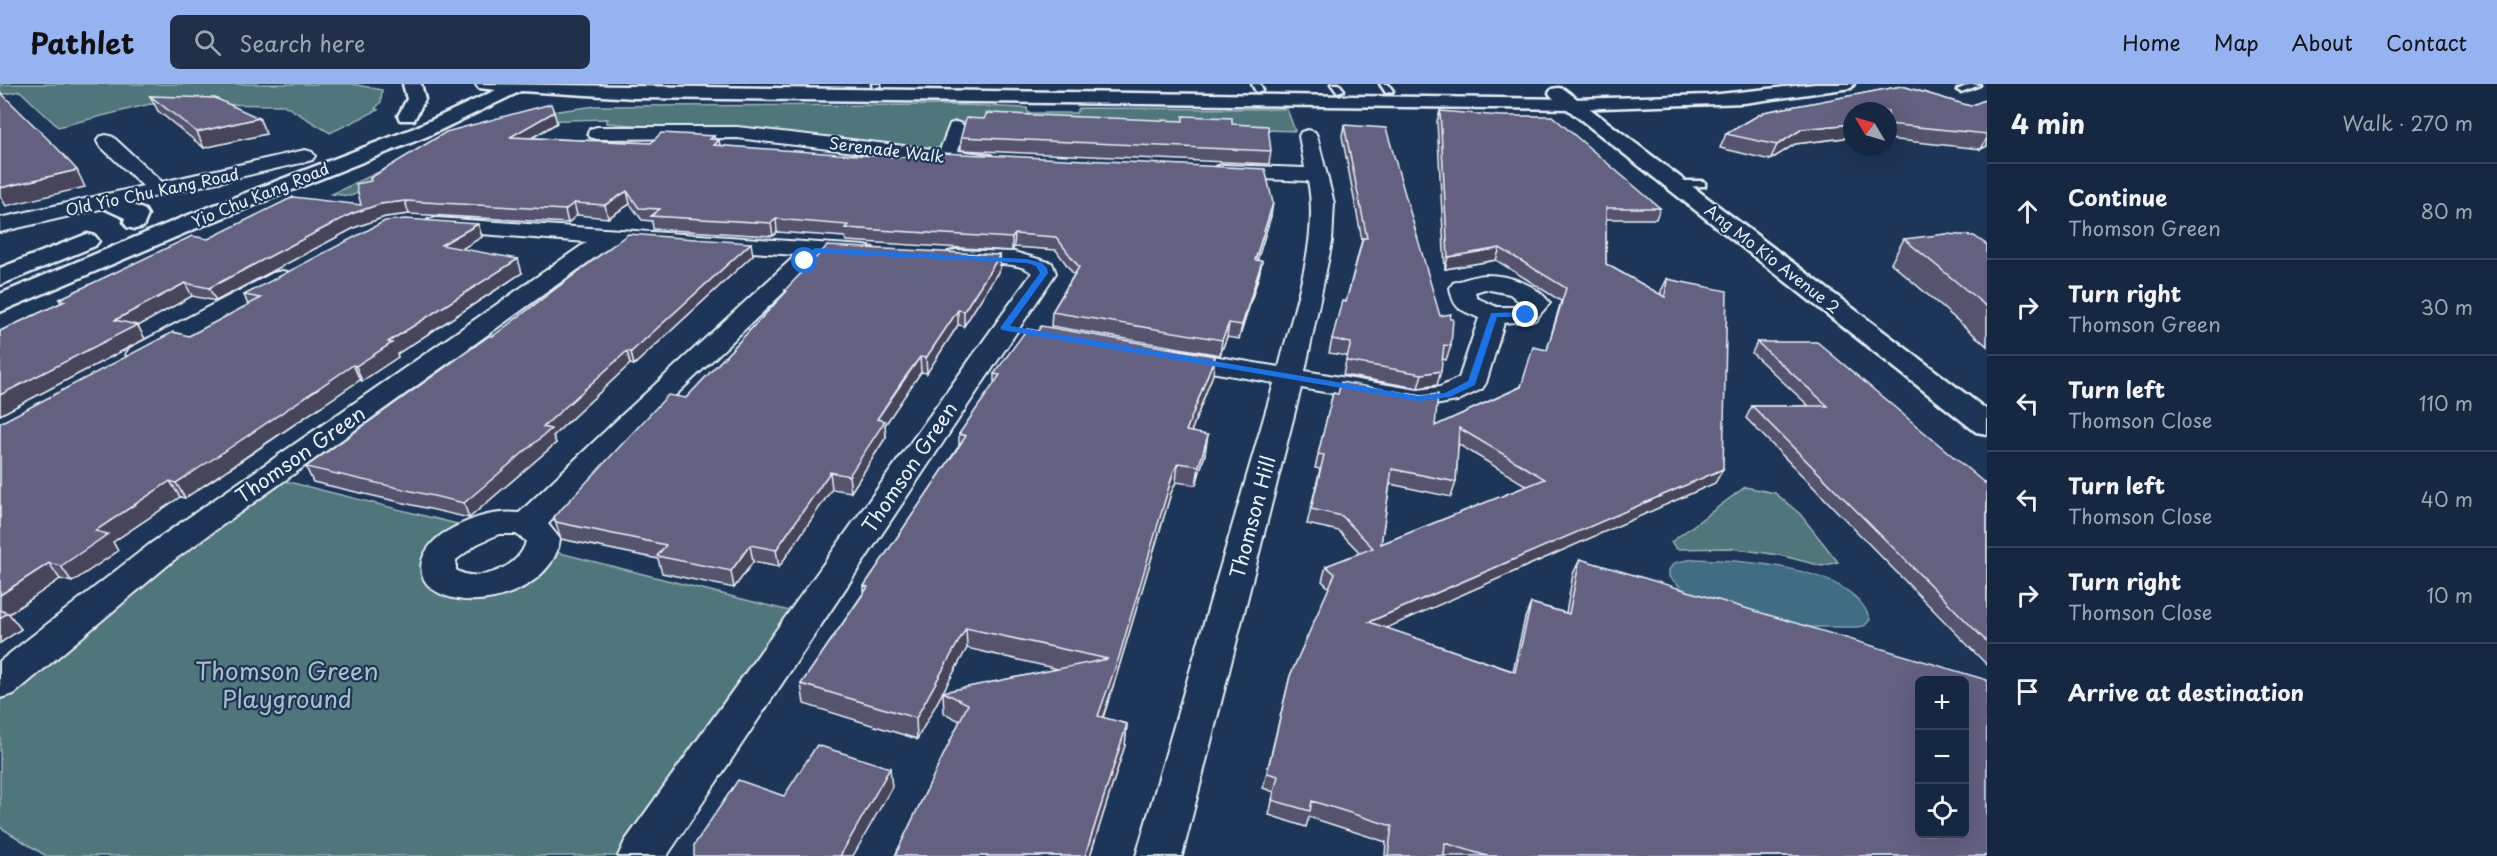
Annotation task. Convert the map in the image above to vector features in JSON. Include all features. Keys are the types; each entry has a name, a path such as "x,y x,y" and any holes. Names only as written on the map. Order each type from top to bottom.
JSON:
{"main road":[{"path":"412,84 416,99 414,124 657,84 1387,87 1571,96 1597,104 1706,101 1811,91 1845,84"},
{"path":"485,84 637,89 1571,96 1762,84"},
{"name":"Yio Chu Kang Road","path":"0,304 414,124 519,85"},
{"name":"Ang Mo Kio Avenue 2","path":"1571,96 1768,244 1987,425"},
{"name":"Yio Chu Kang Road","path":"388,123 414,124 436,103"},
{"name":"Ang Mo Kio Avenue 2","path":"1597,104 1690,184"},
{"name":"Yio Chu Kang Road","path":"177,205 326,148"},
{"path":"0,277 127,225 137,215 107,201"},
{"name":"Ang Mo Kio Avenue 2","path":"1768,244 1987,398"}],"street":[{"path":"946,157 956,128"},
{"name":"Serenade Walk","path":"597,133 703,130 759,134 946,157 1004,160"},
{"path":"1201,170 1317,175 1308,136"},
{"path":"106,141 158,189"},
{"name":"Old Yio Chu Kang Road","path":"0,225 305,156"},
{"name":"Thomson Hill","path":"1159,856 1290,377 1321,242 1323,203 1317,175"},
{"path":"409,223 883,254"},
{"name":"Thomson Green","path":"0,682 162,552 609,237"},
{"path":"527,525 631,422 815,250"},
{"name":"Thomson Green","path":"641,856 1018,330 1044,273 1044,268 1020,261 929,256"},
{"path":"116,367 302,267"},
{"path":"1142,351 1418,399 1447,395 1472,383 1494,315"}],"lane":[{"path":"1961,90 1976,85"}],"green space":[{"path":"10,84 353,84 382,90 381,102 375,109 378,110 330,133 284,105 150,104 58,127 20,91 0,95 0,85"},
{"path":"964,105 1027,108 1028,113 1076,113 1079,108 1287,109 1295,131 1178,127 961,126 943,157 703,130 606,123 608,119 532,121 410,169 351,196 332,194 436,145 535,114 596,106"},
{"name":"Thomson Green Playground","path":"277,479 457,524 438,542 423,572 425,581 431,588 450,598 477,599 556,552 813,617 652,856 46,856 0,827 0,694"},
{"path":"1745,487 1775,493 1800,514 1838,562 1822,566 1779,555 1730,548 1677,549 1671,542"}],"water":[{"path":"1693,559 1738,561 1794,570 1820,577 1843,588 1860,602 1870,620 1864,626 1857,627 1805,627 1692,597 1669,577 1669,570 1674,563"}],"building":[{"path":"1902,86 1970,106 1987,99 1987,134 1897,125 1897,102 1843,102 1843,125 1802,129 1777,145 1726,134 1764,112"},
{"path":"0,92 58,149 77,170 0,188"},
{"path":"150,96 215,98 259,118 197,132"},
{"path":"551,104 554,112 510,137 651,143 661,133 714,136 710,139 719,140 714,145 838,154 939,159 942,153 1265,169 1273,203 1255,260 1262,261 1242,325 1229,323 1222,340 1052,312 1079,267 1056,237 1015,234 1012,238 845,228 848,225 776,219 771,223 651,216 660,209 639,208 627,191 605,205 574,203 565,210 405,201 380,204 351,214 209,288 185,283 115,320 137,325 0,395 0,331 65,301 59,299 192,236 208,239 293,197 361,205 356,184 371,181 370,178 446,132"},
{"path":"1440,111 1501,116 1552,116 1660,208 1606,208 1606,264 1665,297 1667,279 1727,291 1723,469 1369,622 1515,672 1531,603 1569,614 1580,559 1987,680 1987,856 1487,856 1445,843 1444,856 1388,856 1392,826 1312,801 1310,811 1272,800 1278,776 1267,773 1290,676 1335,574 1326,566 1373,548 1342,516 1311,509 1324,455 1318,454 1333,393 1338,394 1341,382 1422,396 1438,394 1435,426 1521,387 1533,347 1547,350 1566,288 1500,248 1448,257","holes":["1459,428 1545,479 1381,544 1392,469 1456,482"]},
{"path":"987,113 1183,121 1183,116 1232,118 1232,124 1268,126 1271,151 961,137 966,118 984,119"},
{"path":"1344,125 1386,128 1440,316 1451,314 1450,319 1453,319 1451,346 1444,345 1441,371 1422,374 1346,361 1351,343 1332,339 1342,301 1346,302 1363,238 1367,238"},
{"path":"405,219 478,224 441,245 518,259 176,483 170,481 95,531 108,534 61,566 49,563 0,595 0,423 173,332 189,336 261,298 244,295 385,221"},
{"path":"628,234 751,243 631,352 627,351 543,427 551,429 464,503 306,467 489,336 493,336"},
{"path":"1946,234 1974,236 1987,245 1987,307 1904,239"},
{"path":"827,246 1000,255 964,311 958,310 926,358 920,357 903,380 877,419 885,421 849,476 830,472 776,550 750,545 731,571 657,556 666,545 556,522 554,517 668,395 686,398"},
{"path":"1041,326 1215,356 1186,431 1208,435 1199,466 1178,463 1173,473 1119,657 1098,716 1127,724 1085,856 895,856 968,704 943,692 1108,659 966,628 916,718 801,684 868,587 864,586 966,436 959,434 1000,375 994,374 1027,329 1038,331"},
{"path":"1757,342 1817,342 1987,485 1987,642 1752,406 1828,406"},
{"path":"0,610 8,613 0,618"},
{"path":"817,745 890,768 840,856 694,856 694,845 738,780 784,796"}],"route":[{"path":"805,261 815,250 1027,261 1044,268 1044,273 1004,328 1418,399 1447,395 1472,383 1494,315 1526,315"}]}
